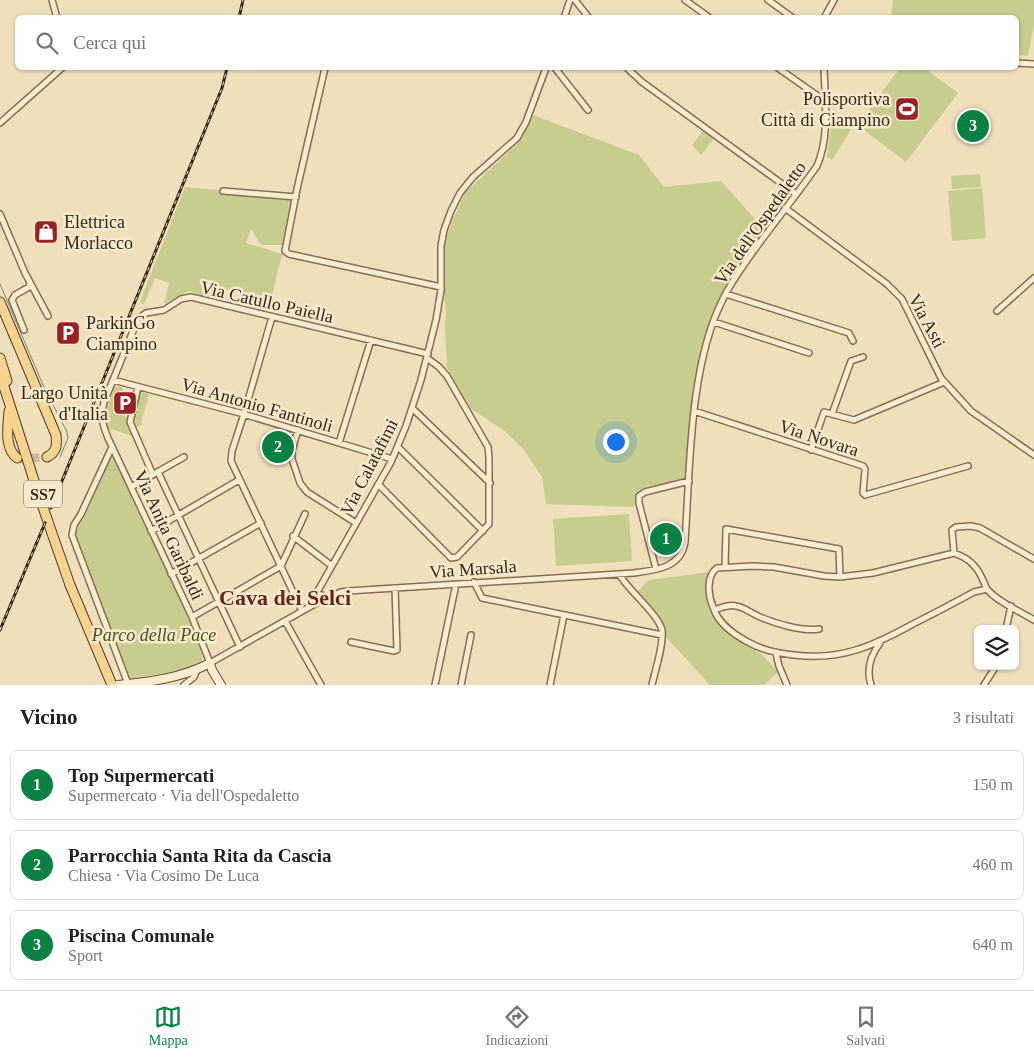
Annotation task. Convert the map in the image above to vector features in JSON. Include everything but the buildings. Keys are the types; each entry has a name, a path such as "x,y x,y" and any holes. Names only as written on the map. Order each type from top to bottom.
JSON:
{"main road":[{"path":"0,302 56,435 57,445 53,454 47,457"},
{"name":"SS7","path":"0,358 39,483 75,583 89,630"},
{"name":"SS7","path":"0,374 70,585 112,685"},
{"path":"9,403 9,446 12,455 17,458"}],"street":[{"path":"52,0 56,15"},
{"path":"565,15 570,0"},
{"path":"575,0 586,15"},
{"path":"686,0 706,15"},
{"path":"768,0 789,15"},
{"path":"826,15 834,0"},
{"path":"830,15 831,6"},
{"path":"1019,64 1033,64"},
{"path":"0,123 60,70"},
{"path":"325,70 285,250 289,254 441,287"},
{"name":"Via Calatafimi","path":"302,611 320,596 332,566 398,446 412,408 436,320 441,287 441,246 444,230 451,211 460,193 473,177 517,138 526,122 545,70"},
{"path":"556,70 588,110"},
{"path":"629,70 642,82 796,194"},
{"path":"781,70 824,101"},
{"name":"Via dell'Ospedaletto","path":"619,574 656,569 676,561 684,550 694,411 704,355 714,322 726,294 737,275 817,166 821,157 825,132 824,70"},
{"path":"223,191 296,197"},
{"name":"Via Asti","path":"785,208 888,285 904,300 943,380 971,411 1034,456"},
{"path":"0,214 30,282 48,316"},
{"path":"996,311 1034,278"},
{"path":"24,330 12,300 15,295 29,287 30,282"},
{"path":"726,294 849,333 853,341"},
{"name":"Via Catullo Paiella","path":"112,447 102,424 101,413 138,319 146,312 164,310 188,297 371,340 427,356 447,376 485,442 489,456 490,519 489,524 483,531"},
{"path":"118,685 170,678 197,670 302,611 232,466 231,456 272,317"},
{"path":"714,322 809,353"},
{"path":"339,443 371,340"},
{"path":"832,414 851,360 863,357"},
{"name":"Via Antonio Fantinoli","path":"113,380 244,414 392,460"},
{"path":"812,450 823,413 854,420 942,384 943,380"},
{"path":"138,387 130,420 134,435 178,515 240,647"},
{"path":"412,408 490,483"},
{"name":"Via Novara","path":"694,411 864,467 863,492 865,495 968,466"},
{"path":"298,430 292,454 301,486 307,492 356,522"},
{"path":"378,484 450,558 456,558 483,531 398,446"},
{"path":"112,447 74,525 72,535 128,684"},
{"name":"Via Anita Garibaldi","path":"112,447 192,618 210,663"},
{"path":"131,487 184,456"},
{"path":"151,530 239,480"},
{"path":"656,569 639,503 639,496 645,492 688,481"},
{"path":"192,618 281,566 304,514"},
{"path":"172,574 261,523"},
{"path":"954,553 952,530 956,527 971,526 987,532 1034,559"},
{"path":"725,567 726,529 839,549 840,577"},
{"path":"293,536 332,566"},
{"path":"987,589 974,592 882,641 857,651 831,656 809,657 764,650 740,638 722,624 714,610 710,596 710,582 713,570 717,568 774,567 840,577 873,573 954,553 971,562 987,589 1034,620"},
{"path":"619,574 626,585 657,620 661,628 662,635 652,685"},
{"name":"Via Marsala","path":"320,596 330,596 348,590 619,574"},
{"path":"474,582 482,598 662,635"},
{"path":"435,685 456,584"},
{"path":"351,642 397,650 395,588"},
{"path":"714,610 726,606 737,606 779,624 819,629"},
{"path":"1007,625 1011,606"},
{"path":"550,685 564,615"},
{"path":"285,621 321,685"},
{"path":"461,685 471,634"},
{"path":"871,685 869,674 870,660 882,641"},
{"path":"776,653 787,685"},
{"path":"210,663 221,685"},
{"path":"197,670 215,676"},
{"path":"184,685 194,677 197,670"},
{"path":"984,685 993,670"}],"green space":[{"path":"893,0 1034,0 1034,24 1028,56 1019,55 1019,15 891,15"},
{"name":"Polisportiva Città di Ciampino","path":"898,70 927,70 958,93 906,162 857,125"},
{"path":"533,115 639,155 664,187 721,181 767,233 726,294 716,314 703,360 695,410 689,481 647,486 633,507 546,504 542,477 524,450 505,431 471,409 447,367 446,313 441,252 465,193 520,141"},
{"path":"834,119 851,130 832,160 827,157 831,126 829,124"},
{"path":"704,130 715,137 701,155 692,145"},
{"path":"980,174 981,187 952,189 951,176"},
{"path":"185,187 296,197 286,245 261,245 251,229 246,243 282,254 271,299 223,289 220,302 189,291 164,304 169,283 155,278 144,304 139,304"},
{"path":"982,188 986,238 952,241 948,191"},
{"path":"115,386 123,389 116,413 127,417 127,425 132,436 111,429 107,430 105,411"},
{"path":"140,392 149,394 141,423 144,424 135,428 132,422"},
{"name":"Parco della Pace","path":"112,456 199,642 202,652 202,663 183,670 129,679 75,534"},
{"path":"629,514 632,561 556,566 553,519"},
{"path":"709,572 707,590 713,615 730,632 767,660 778,672 764,685 710,685 665,636 664,624 661,618 637,592 649,580"}],"water":[{"path":"969,116 979,117 976,136 967,134"}],"waterway":[{"path":"0,284 43,385 67,432 68,438 60,457"}],"tunnel":[{"path":"17,458 47,457"}],"railway":[{"path":"240,15 243,0"},
{"path":"51,508 222,88 226,70"},
{"path":"0,630 45,523"}],"place":[{"name":"Polisportiva Città di Ciampino","path":"907,109"},
{"name":"Piscina Comunale","path":"973,126"},
{"name":"Elettrica Morlacco","path":"46,232"},
{"name":"ParkinGo Ciampino","path":"68,333"},
{"name":"Largo Unità d'Italia","path":"125,403"},
{"name":"Parrocchia Santa Rita da Cascia","path":"278,447"},
{"name":"Top Supermercati","path":"666,539"}],"district":[{"name":"Cava dei Selci","path":"285,597"}]}
